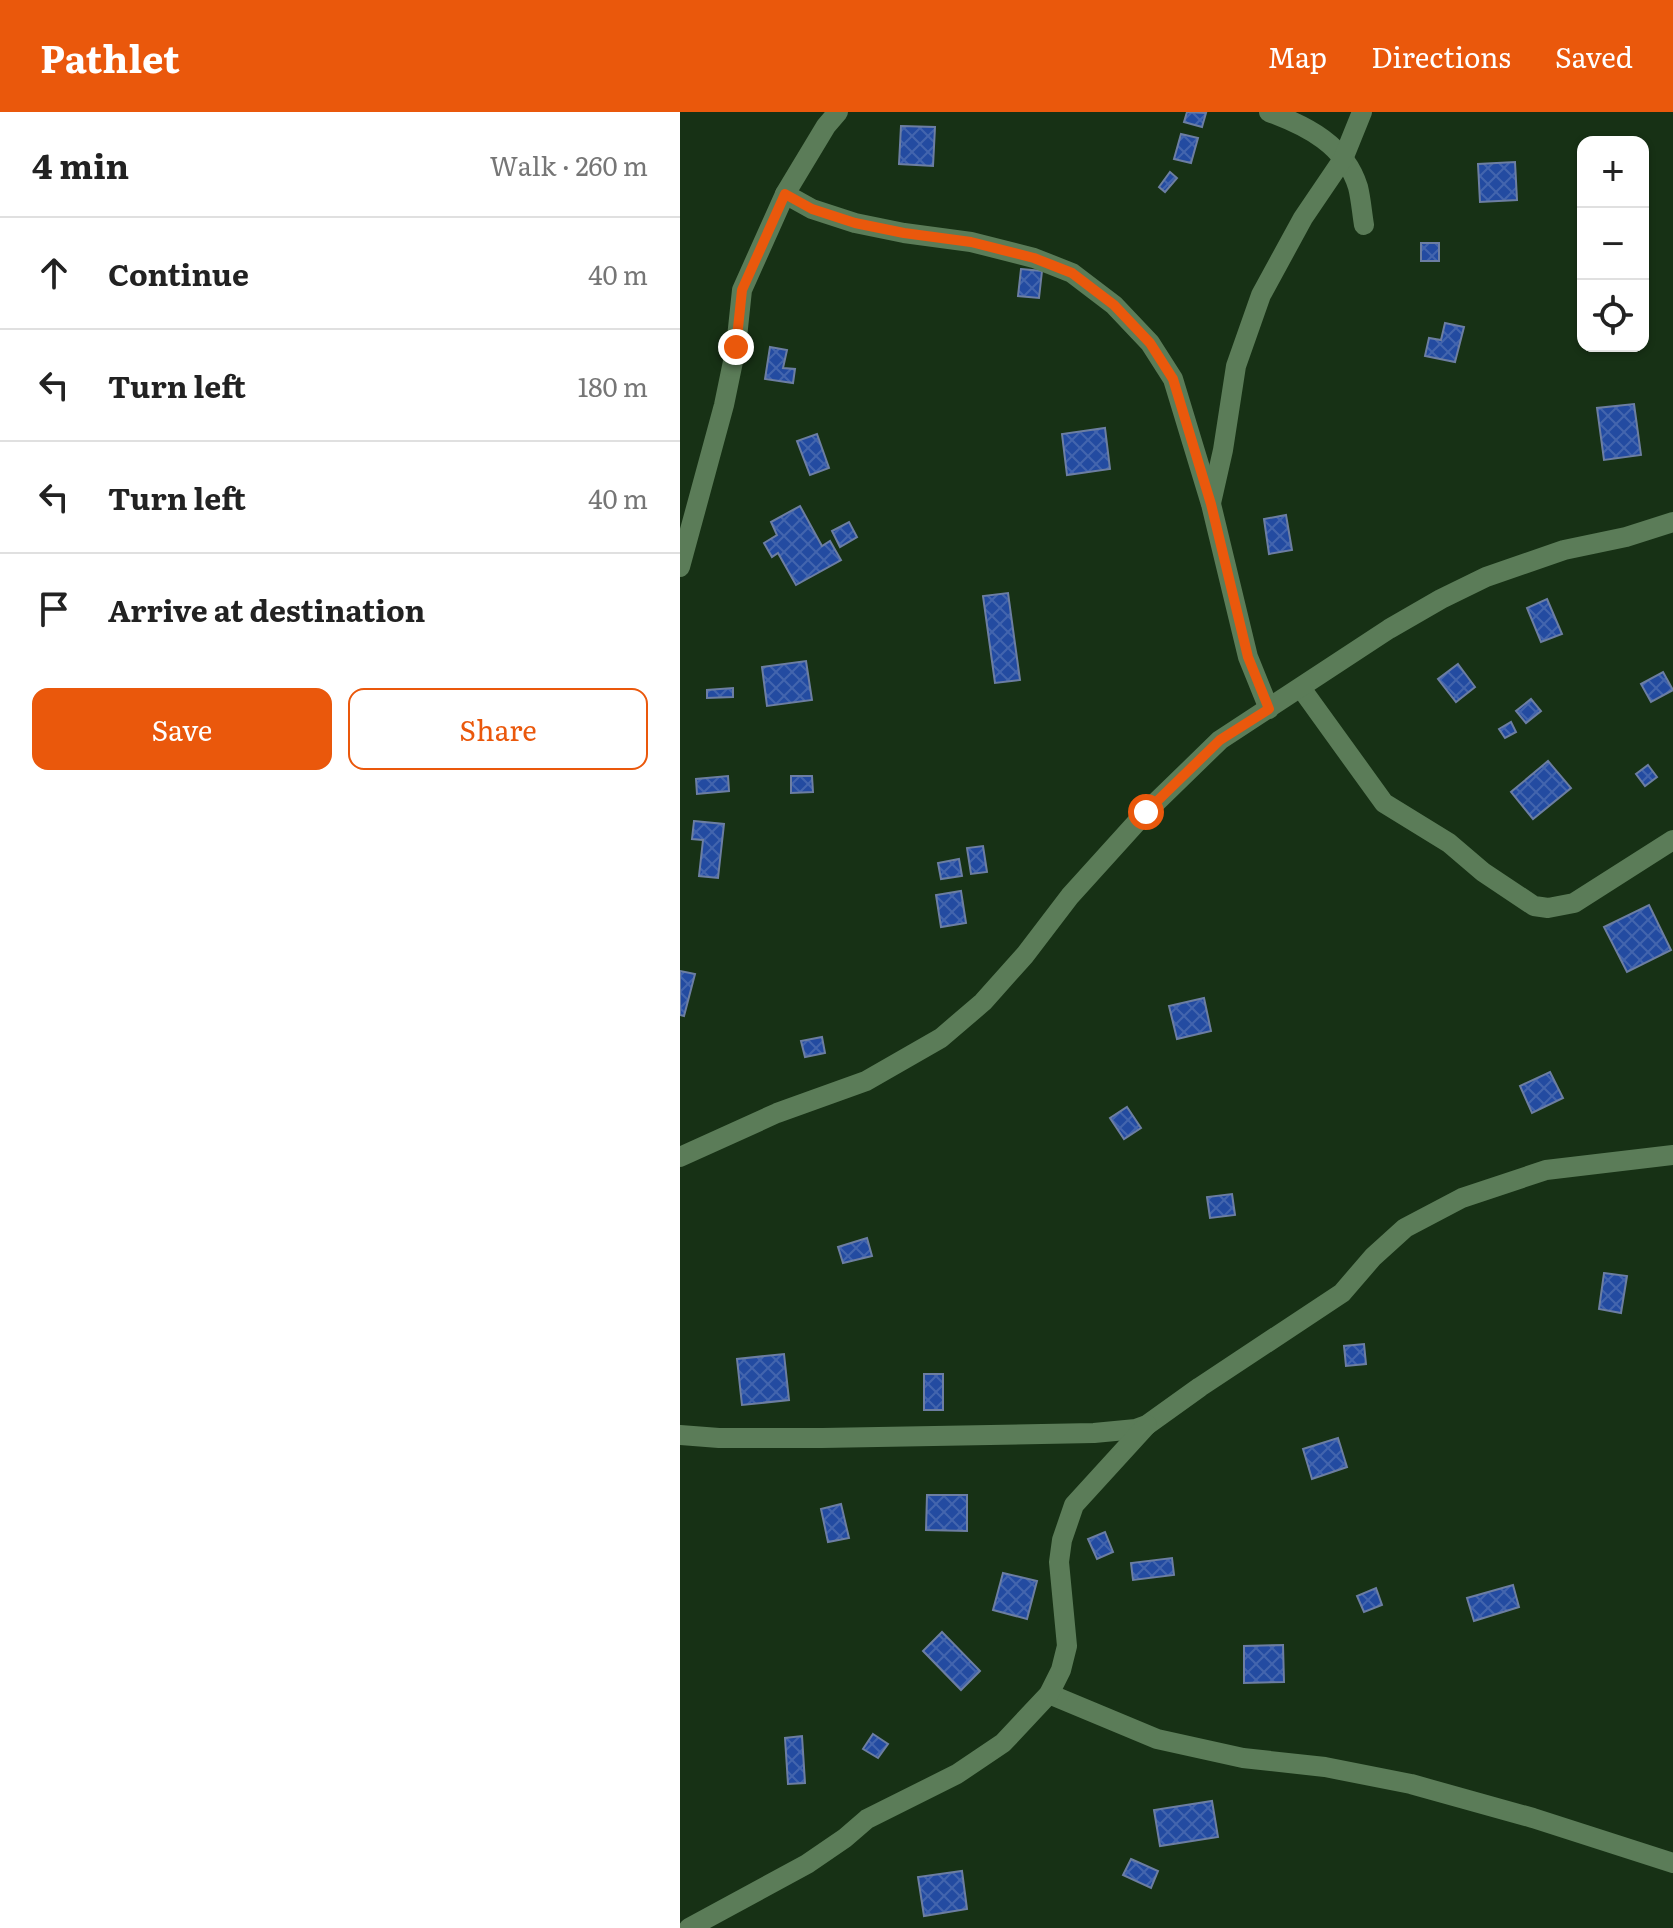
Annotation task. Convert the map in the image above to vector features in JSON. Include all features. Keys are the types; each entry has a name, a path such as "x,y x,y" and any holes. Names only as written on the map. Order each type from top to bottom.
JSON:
{"street":[{"path":"680,567 724,405 736,347 742,290 785,194 826,126 838,112"},
{"path":"1269,112 1301,124 1332,145 1350,169 1358,187 1364,225"},
{"path":"1211,504 1236,366 1261,295 1303,218 1343,159 1362,112"},
{"path":"785,194 812,209 855,223 971,242 1034,258 1072,273 1114,305 1150,343 1173,379 1211,504 1248,657 1269,709"},
{"path":"680,1157 777,1113 866,1081 941,1038 983,1002 1025,955 1070,896 1146,812 1220,740 1389,629 1486,577 1564,550 1626,537 1673,522"},
{"path":"1301,688 1384,803 1449,843 1483,872 1534,906 1548,908 1574,903 1673,840"},
{"path":"689,1928 807,1864 867,1819 957,1774 1003,1743 1049,1694 1061,1670 1067,1646 1059,1562 1062,1540 1074,1505 1147,1425 1342,1293 1373,1257 1405,1228 1462,1198 1546,1170 1673,1155"},
{"path":"680,1435 822,1438 1094,1433 1147,1425"},
{"path":"1049,1694 1157,1739 1243,1758 1325,1767 1411,1784 1533,1818 1673,1863"}],"building":[{"path":"1187,112 1206,113 1202,127 1184,122"},
{"path":"901,126 935,127 933,166 899,164"},
{"path":"1181,134 1198,138 1191,163 1174,159"},
{"path":"1515,162 1517,200 1480,202 1478,164"},
{"path":"1170,172 1177,178 1165,192 1159,187"},
{"path":"1421,243 1439,243 1439,261 1421,261"},
{"path":"1021,269 1042,271 1039,298 1018,296"},
{"path":"1445,323 1464,327 1455,362 1425,356 1429,338 1441,340"},
{"path":"770,347 787,350 783,368 795,369 793,383 765,379"},
{"path":"1634,404 1641,455 1604,460 1597,408"},
{"path":"1105,428 1110,469 1067,475 1062,434"},
{"path":"817,434 829,468 810,475 797,441"},
{"path":"800,506 822,546 830,541 841,560 796,585 778,553 772,557 764,543 777,535 771,522"},
{"path":"1286,515 1292,550 1269,554 1264,519"},
{"path":"849,522 857,537 840,547 832,531"},
{"path":"1008,593 1020,680 995,683 983,596"},
{"path":"1547,599 1562,634 1541,642 1527,608"},
{"path":"806,661 812,700 767,706 762,667"},
{"path":"1458,664 1475,687 1456,702 1438,679"},
{"path":"1663,672 1673,690 1651,702 1641,684"},
{"path":"733,688 733,697 707,698 707,690"},
{"path":"1531,699 1541,711 1526,723 1516,711"},
{"path":"1511,722 1516,732 1505,738 1499,729"},
{"path":"1548,761 1571,788 1533,819 1511,792"},
{"path":"1648,765 1657,777 1645,786 1636,774"},
{"path":"728,776 729,791 697,794 696,779"},
{"path":"791,776 812,776 813,792 791,793"},
{"path":"694,821 724,824 718,878 699,876 703,840 692,839"},
{"path":"983,846 987,872 971,874 967,848"},
{"path":"959,859 962,876 941,879 938,863"},
{"path":"961,891 966,923 941,927 936,895"},
{"path":"1649,905 1671,950 1627,972 1604,927"},
{"path":"680,971 695,974 684,1016 680,1015"},
{"path":"1204,998 1211,1031 1177,1039 1169,1006"},
{"path":"822,1037 825,1053 805,1057 801,1041"},
{"path":"1550,1072 1563,1098 1532,1113 1520,1086"},
{"path":"1127,1107 1141,1128 1124,1139 1110,1118"},
{"path":"1232,1194 1235,1215 1210,1218 1207,1197"},
{"path":"867,1238 872,1256 843,1263 838,1247"},
{"path":"1604,1273 1627,1276 1621,1313 1599,1309"},
{"path":"1364,1344 1366,1364 1346,1366 1344,1346"},
{"path":"784,1354 789,1400 742,1405 737,1359"},
{"path":"924,1374 943,1374 943,1410 924,1410"},
{"path":"1338,1438 1347,1467 1312,1479 1303,1449"},
{"path":"927,1495 967,1495 967,1531 926,1530"},
{"path":"841,1504 849,1538 828,1542 821,1509"},
{"path":"1105,1532 1113,1552 1097,1559 1088,1539"},
{"path":"1172,1558 1174,1575 1133,1580 1131,1563"},
{"path":"1003,1573 1037,1581 1027,1619 993,1610"},
{"path":"1513,1585 1519,1607 1474,1621 1467,1598"},
{"path":"1376,1588 1382,1605 1364,1612 1357,1596"},
{"path":"942,1632 980,1671 961,1690 923,1651"},
{"path":"1283,1645 1284,1682 1244,1683 1244,1646"},
{"path":"873,1734 888,1744 878,1758 863,1749"},
{"path":"802,1736 805,1783 788,1784 785,1738"},
{"path":"1212,1801 1218,1837 1160,1846 1154,1810"},
{"path":"1131,1859 1158,1871 1151,1888 1123,1875"},
{"path":"962,1871 967,1909 924,1916 918,1877"}],"route":[{"path":"736,347 742,290 785,194 812,209 855,223 971,242 1034,258 1072,273 1114,305 1150,343 1173,379 1211,504 1248,657 1269,709 1220,740 1146,812"}]}
